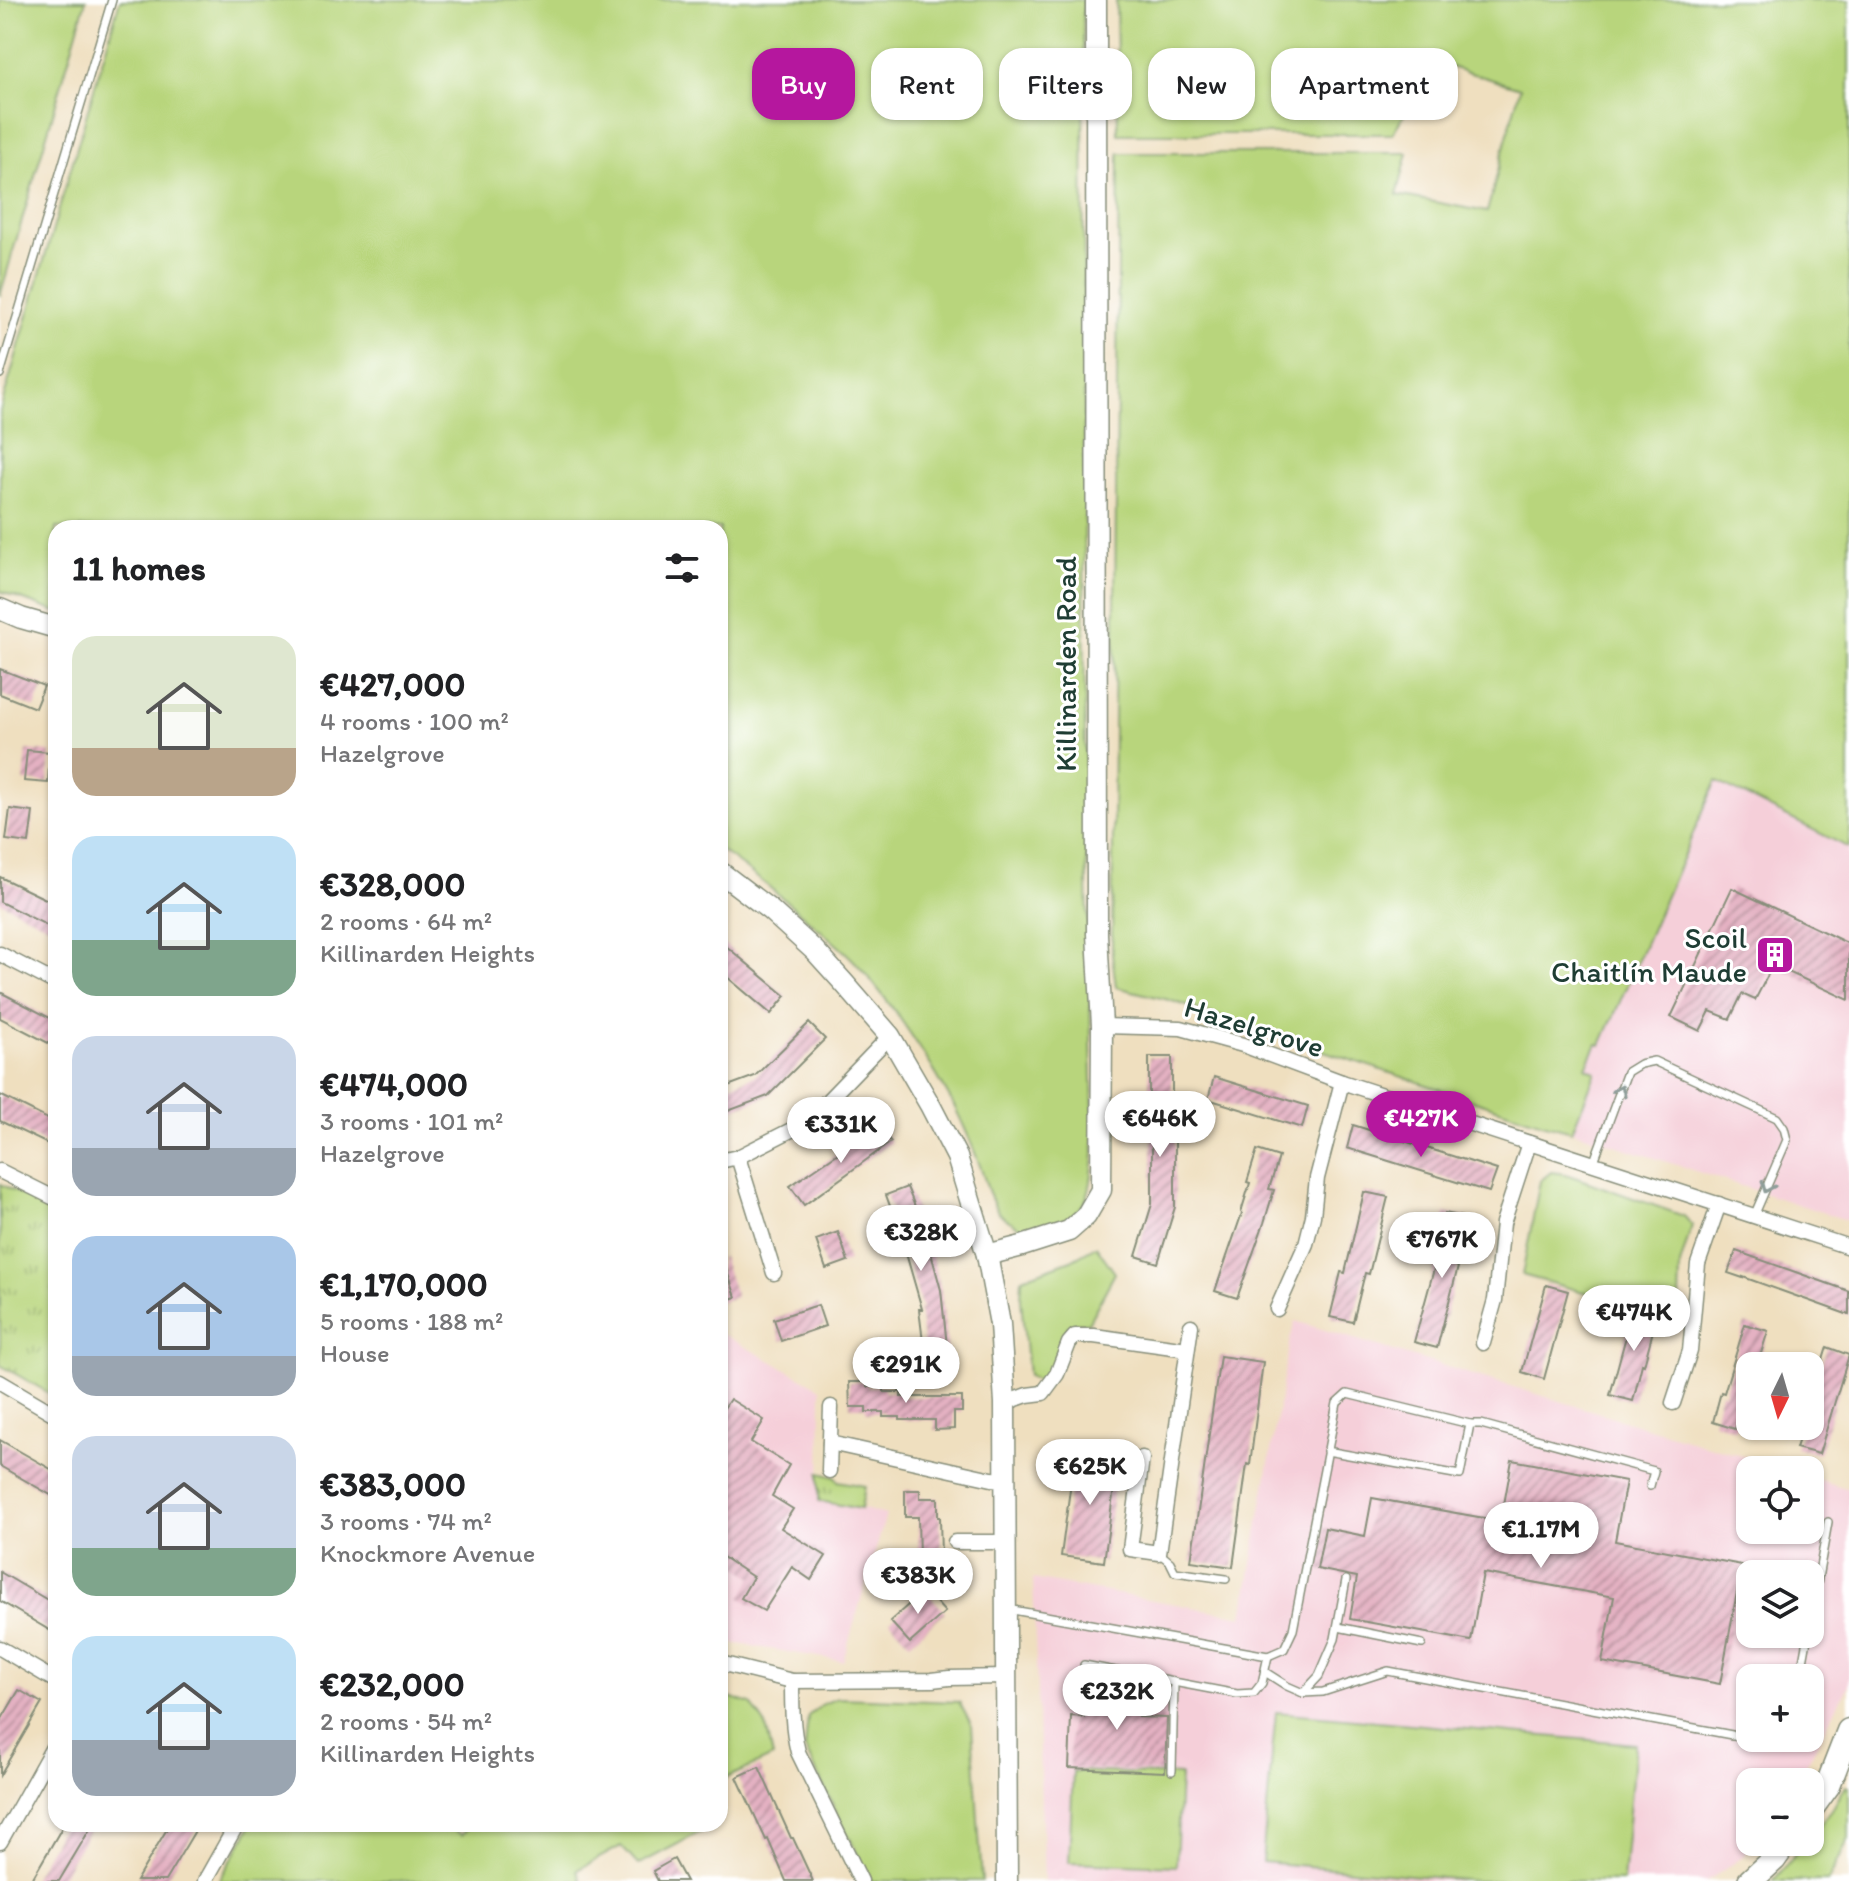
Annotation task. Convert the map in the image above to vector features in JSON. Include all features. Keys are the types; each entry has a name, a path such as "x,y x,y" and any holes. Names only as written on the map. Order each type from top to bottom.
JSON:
{"main road":[{"path":"1824,1791 1849,1731"},
{"path":"1750,1881 1776,1856"}],"street":[{"name":"Killinarden Road","path":"987,1255 1069,1231 1086,1216 1101,1190 1102,1026 1097,934 1096,0"},
{"path":"0,609 48,626"},
{"path":"728,878 770,910 815,951 890,1036 957,1157 987,1255 1000,1324 1005,1403 1007,1881"},
{"path":"0,954 48,979"},
{"name":"Hazelgrove","path":"1102,1026 1181,1028 1243,1045 1342,1082 1849,1247"},
{"path":"728,1159 807,1122 890,1036"},
{"name":"Hazelgrove","path":"1277,1309 1306,1244 1317,1178 1342,1082"},
{"path":"1483,1343 1495,1300 1503,1223 1529,1143"},
{"path":"738,1157 774,1273"},
{"path":"0,1171 48,1195"},
{"path":"1673,1403 1690,1351 1698,1264 1719,1204"},
{"path":"1142,1458 1130,1549 1159,1553 1191,1326"},
{"path":"1005,1403 1043,1393 1057,1374 1069,1343 1075,1336 1187,1349"},
{"path":"0,1382 48,1410"},
{"path":"829,1471 831,1407"},
{"path":"830,1443 1005,1480"},
{"path":"955,1542 1005,1542"},
{"path":"0,1648 48,1676"},
{"path":"728,1665 792,1681 1006,1677"},
{"path":"792,1681 794,1737 798,1752 861,1881"},
{"path":"0,1842 48,1756"},
{"path":"205,1881 233,1832"}],"lane":[{"path":"0,374 112,0"},
{"path":"1593,1164 1627,1072 1640,1064 1654,1061 1777,1118 1784,1128 1787,1140 1754,1216"},
{"path":"1006,1609 1268,1656 1284,1649 1293,1630 1337,1403 1347,1394 1470,1424 1481,1424 1654,1471 1650,1486"},
{"path":"1327,1451 1460,1475 1470,1424"},
{"path":"1821,1560 1828,1522"},
{"path":"1159,1553 1170,1562 1175,1572 1226,1579"},
{"path":"1303,1693 1319,1676 1335,1639 1346,1580"},
{"path":"1338,1627 1422,1644"},
{"path":"1084,1665 1237,1694 1254,1693 1262,1683 1268,1656"},
{"path":"1265,1672 1303,1693 1323,1692 1388,1671 1736,1735"},
{"path":"1172,1771 1174,1682"}],"shaded area":[{"path":"1716,781 1849,848 1849,1221 1572,1131 1596,1073 1586,1068 1597,1044 1601,1045"},
{"path":"1295,1321 1742,1456 1736,1456 1736,1544 1824,1544 1824,1481 1849,1489 1849,1684 1824,1731 1824,1664 1736,1664 1736,1752 1813,1752 1804,1768 1736,1768 1736,1856 1744,1856 1707,1881 1044,1881 1033,1579 1243,1616"},
{"path":"728,1337 821,1388 820,1497 886,1515 843,1661 728,1642"}],"green space":[{"path":"0,0 86,0 0,296"},
{"path":"120,0 1083,0 1083,48 999,48 999,120 1083,120 1085,805 1094,1154 1085,1201 1071,1216 1060,1222 1032,1229 1015,1225 1000,1214 952,1102 916,1042 881,993 838,946 728,856 728,520 48,520 48,609 0,591 0,411"},
{"path":"1116,0 1849,0 1849,848 1716,781 1601,1045 1597,1044 1586,1067 1596,1072 1572,1131 1169,1000 1116,987 1112,954 1119,153 1408,153 1397,195 1487,212 1520,88 1458,69 1458,48 1271,48 1271,120 1401,120 1392,134 1118,134 1118,120 1132,120 1132,48 1117,48"},
{"path":"1551,1172 1566,1174 1684,1216 1692,1225 1680,1265 1679,1304 1658,1299 1598,1296 1522,1275 1540,1181"},
{"path":"0,1184 48,1207 48,1392 0,1365"},
{"path":"1096,1246 1115,1273 1088,1323 1068,1327 1049,1373 1038,1381 1028,1376 1022,1278 1071,1260"},
{"path":"819,1473 835,1477 838,1481 865,1486 861,1509 819,1501"},
{"path":"728,1697 751,1704 766,1726 773,1757 728,1777"},
{"path":"837,1698 959,1702 972,1726 982,1881 871,1881 805,1749 808,1716"},
{"path":"1276,1712 1635,1744 1623,1881 1476,1881 1262,1862"},
{"path":"1073,1771 1180,1775 1176,1866 1069,1862"},
{"path":"1846,1785 1849,1786 1849,1838 1828,1881 1773,1881 1794,1856 1824,1856 1824,1819"},
{"path":"247,1832 457,1832 462,1835 464,1832 700,1832 638,1865 621,1846 577,1870 581,1881 219,1881"}],"building":[{"path":"0,669 44,686 35,708 0,694"},
{"path":"27,750 48,752 48,783 24,781"},
{"path":"10,809 33,812 29,843 6,840"},
{"path":"0,877 48,900 48,926 0,902"},
{"name":"Scoil Chaitlín Maude","path":"1732,888 1849,944 1849,1000 1773,965 1755,1000 1742,994 1730,1019 1710,1011 1700,1031 1671,1017"},
{"path":"728,948 786,996 771,1014 728,978"},
{"path":"0,992 48,1017 48,1043 0,1018"},
{"path":"809,1023 825,1039 768,1096 728,1111 728,1086 755,1076"},
{"path":"1149,1057 1172,1057 1175,1207 1158,1263 1136,1256 1152,1204"},
{"path":"1214,1077 1308,1106 1302,1128 1208,1099"},
{"path":"0,1095 48,1119 48,1144 0,1121"},
{"path":"877,1123 891,1142 804,1205 790,1186"},
{"path":"1353,1125 1497,1170 1489,1192 1347,1148"},
{"path":"1257,1150 1279,1157 1269,1189 1274,1190 1237,1298 1215,1291 1242,1213"},
{"path":"907,1187 925,1231 941,1290 948,1355 925,1358 919,1309 922,1309 886,1195"},
{"path":"1364,1192 1388,1197 1369,1274 1365,1273 1353,1322 1330,1317 1341,1272 1345,1273"},
{"path":"1445,1213 1468,1218 1437,1348 1414,1342 1437,1258 1434,1257"},
{"path":"838,1232 848,1261 826,1269 816,1240"},
{"path":"1736,1251 1849,1291 1849,1315 1728,1273"},
{"path":"728,1274 736,1297 728,1300"},
{"path":"1546,1285 1568,1291 1544,1379 1522,1372"},
{"path":"818,1305 825,1326 781,1341 774,1319"},
{"path":"1634,1305 1657,1308 1633,1401 1610,1395 1628,1329 1631,1330"},
{"path":"1745,1324 1768,1331 1761,1352 1736,1352"},
{"path":"1827,1347 1849,1355 1824,1438 1824,1357"},
{"path":"1736,1354 1735,1429 1713,1422 1721,1392 1724,1393"},
{"path":"1220,1356 1263,1362 1233,1567 1191,1561"},
{"path":"849,1382 867,1382 867,1387 884,1386 884,1392 901,1392 901,1397 962,1397 962,1412 954,1412 954,1429 935,1430 935,1420 883,1417 883,1412 866,1412 866,1407 850,1407"},
{"path":"730,1399 764,1420 751,1442 789,1465 772,1496 793,1509 781,1528 826,1556 811,1580 792,1567 764,1611 741,1598 753,1577 728,1560"},
{"path":"0,1440 48,1467 48,1493 0,1466"},
{"path":"1799,1440 1823,1440 1819,1454 1796,1448"},
{"path":"1075,1452 1118,1458 1104,1562 1061,1556"},
{"path":"1512,1460 1626,1481 1615,1541 1736,1564 1736,1597 1720,1684 1602,1662 1614,1597 1483,1573 1471,1641 1350,1619 1357,1577 1317,1569 1325,1528 1365,1536 1372,1498 1501,1521"},
{"path":"905,1490 920,1490 920,1498 938,1498 941,1556 919,1557 918,1517 905,1517"},
{"path":"0,1572 48,1600 48,1629 0,1601"},
{"path":"925,1590 945,1612 910,1643 890,1621"},
{"path":"1086,1681 1140,1683 1138,1717 1167,1718 1165,1772 1069,1768 1071,1716 1084,1717"},
{"path":"19,1690 42,1703 0,1775 0,1722"},
{"path":"759,1767 813,1881 786,1881 766,1840 737,1777"},
{"path":"59,1832 88,1832 59,1881 31,1881"},
{"path":"165,1832 194,1832 165,1881 136,1881"},
{"path":"674,1859 686,1881 658,1881 653,1871"}],"place":[{"name":"Scoil Chaitlín Maude","path":"1775,955"}]}
